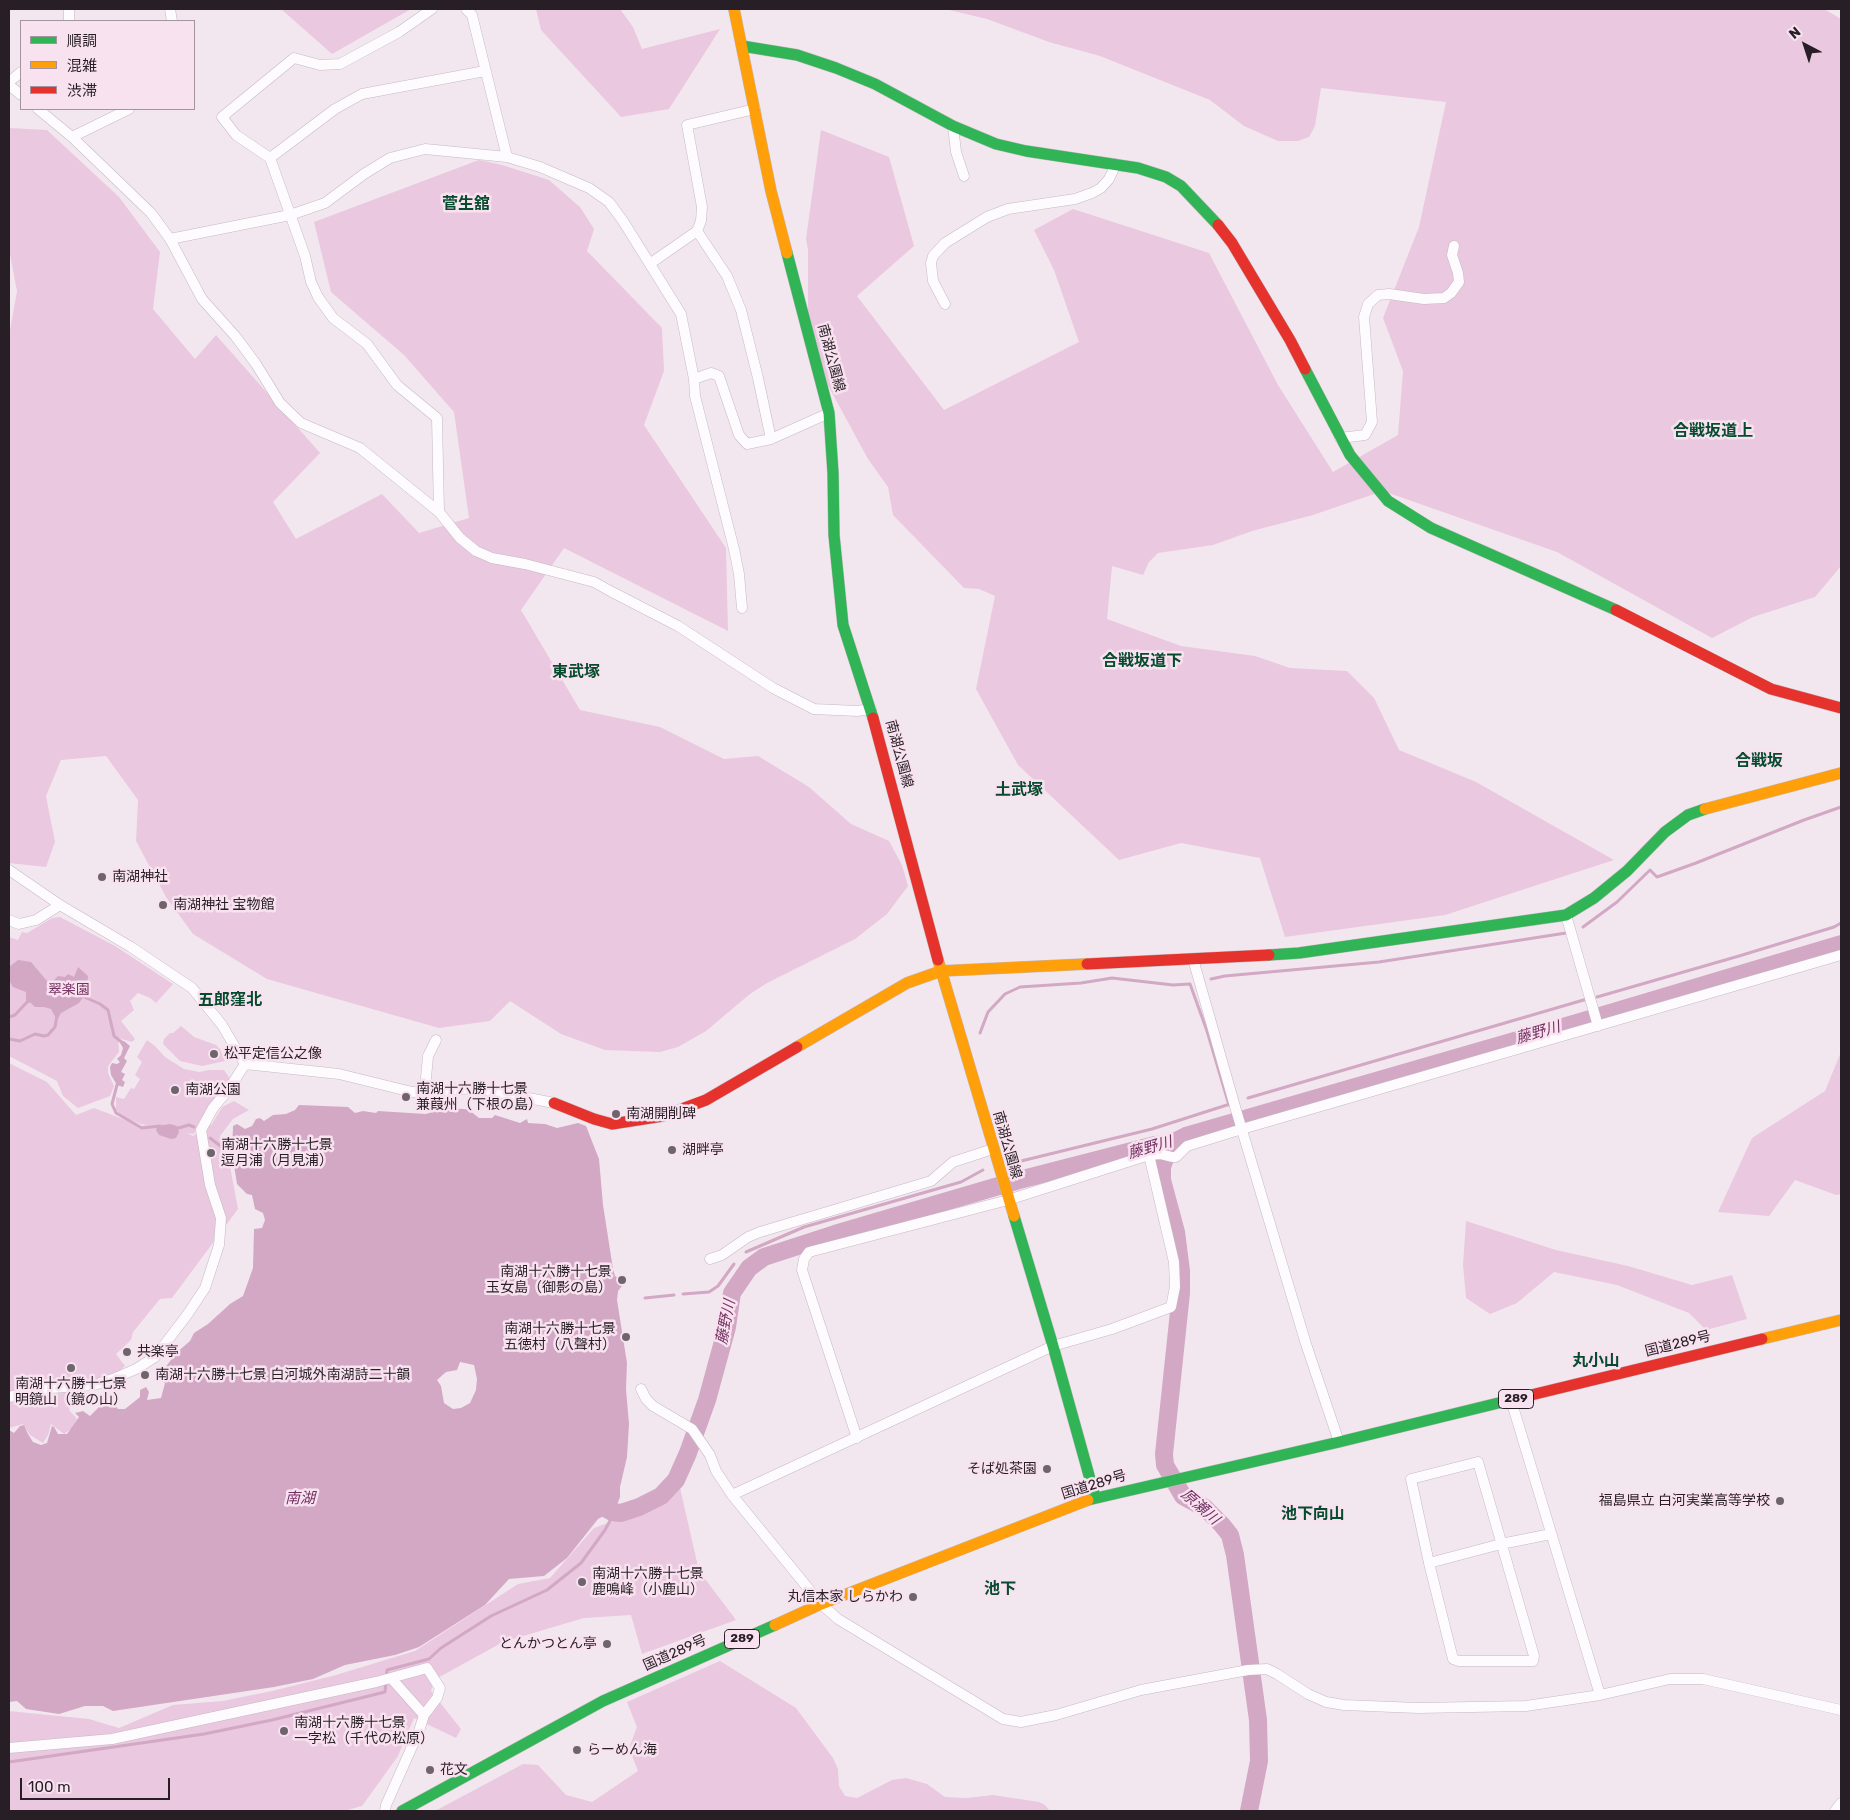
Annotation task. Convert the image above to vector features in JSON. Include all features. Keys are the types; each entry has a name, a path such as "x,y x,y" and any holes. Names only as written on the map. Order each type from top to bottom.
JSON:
{"main road":[{"name":"南湖公園線","path":"734,9 771,191 829,413 833,473 834,535 843,625 871,710 941,972 1053,1346 1096,1497"},
{"path":"742,46 797,55 836,68 875,84 953,126 996,144 1138,168 1166,177 1181,186 1209,214 1232,244 1290,340 1350,455 1388,501 1431,528 1606,604 1770,689 1841,708"},
{"path":"554,1103 612,1124 663,1116 706,1100 906,983 941,972 1299,953 1566,915 1594,898 1627,871 1665,832 1688,815 1719,804 1841,773"},
{"name":"国道289号","path":"402,1811 603,1701 821,1604 1096,1497 1339,1442 1841,1320"}],"street":[{"path":"432,9 398,32 340,64 320,65 294,58 222,116 236,136 270,158 305,256 311,282 318,297 332,318 367,344 397,385 437,418 438,512"},
{"path":"466,9 472,15 507,157"},
{"path":"270,158 335,109 362,94 485,71"},
{"path":"20,73 9,84 20,94"},
{"path":"651,263 697,231 701,221 702,207 687,126 755,109"},
{"path":"39,110 72,137 150,213 170,238 202,299 236,337 256,364 280,403 301,422 360,448 438,512 460,538 476,551 492,558 525,564 594,582 678,626 773,688 814,709 871,710"},
{"path":"72,137 127,110"},
{"path":"953,126 956,152 964,176"},
{"path":"170,238 290,214 325,202 390,158 425,149 507,157 540,167 589,188 609,202 623,221 651,263 681,314 694,379 695,396 736,558 742,608"},
{"path":"945,304 933,281 931,263 933,256 945,243 987,217 1008,210 1075,198 1092,193 1101,188 1109,179 1116,164"},
{"path":"697,231 727,276 741,310 771,440"},
{"path":"1340,438 1365,435 1372,422 1364,317 1368,304 1378,295 1389,294 1424,299 1444,298 1451,293 1459,282 1452,255 1454,246"},
{"path":"694,379 711,373 719,376 739,435 746,444 771,440 829,413"},
{"path":"9,870 60,905 131,947 192,988 222,1025 245,1064"},
{"path":"9,920 19,924 36,920 60,905"},
{"path":"1566,915 1598,1026"},
{"path":"857,1438 802,1270 804,1259 809,1252 1008,1200 1149,1155 1160,1154 1172,1158 1180,1154 1187,1146 1242,1128 1841,955"},
{"path":"1193,959 1306,1344 1339,1442"},
{"path":"426,1078 428,1056 436,1040"},
{"path":"245,1064 339,1074 412,1092 477,1088 554,1103"},
{"path":"9,1397 51,1388 94,1385 136,1369 155,1357 187,1315 205,1288 219,1245 221,1218 210,1185 200,1130 212,1108 229,1089 245,1064"},
{"path":"710,1259 722,1255 748,1237 760,1232 931,1181 954,1162 993,1149"},
{"path":"732,1495 1053,1346 1112,1328 1170,1307 1175,1287 1174,1262 1149,1155"},
{"path":"641,1389 646,1399 653,1406 692,1428 710,1455 716,1471 732,1495 821,1604 838,1619 1003,1719 1021,1722 1140,1690 1267,1669 1308,1694 1326,1702 1344,1705 1418,1708 1526,1706 1600,1695 1670,1680 1704,1679 1841,1710"},
{"path":"1511,1400 1600,1695"},
{"path":"1478,1462 1534,1656 1533,1661 1459,1661 1453,1658 1429,1563 1411,1479 1478,1462"},
{"path":"1429,1563 1501,1544 1551,1534"},
{"path":"9,1748 112,1739 391,1678 427,1668 440,1688 437,1698 424,1715 385,1811"},
{"path":"391,1678 424,1715"},
{"path":"1835,1811 1841,1803"}],"green space":[{"path":"281,9 411,9 332,54"},
{"path":"536,9 620,9 633,27 642,49 720,29 669,109 621,117 541,30"},
{"path":"945,9 1824,9 1841,19 1841,566 1815,597 1753,617 1712,638 1557,552 1383,491 1313,515 1252,531 1213,545 1158,553 1149,562 1143,575 1112,566 1107,619 1181,646 1255,656 1290,668 1347,671 1374,698 1399,750 1476,782 1614,860 1445,915 1285,937 1260,858 1181,843 1119,860 1018,765 976,689 995,596 979,589 964,588 893,515 888,487 868,459 818,367 808,335 808,250 806,239 821,130 889,157 914,246 857,296 944,410 1079,342 1054,270 1034,230 1073,209 1209,253 1278,385 1333,472 1398,435 1403,371 1383,318 1419,227 1446,102 1321,88 1315,126 1309,137 1298,141 1278,141 1244,126 1210,100 1100,56 1049,42 987,19"},
{"path":"9,128 47,130 119,197 160,252 153,309 195,359 216,335 320,453 273,502 296,539 382,494 419,533 469,518 454,412 404,355 331,292 314,222 479,160 502,165 549,180 580,207 594,229 587,251 662,328 664,371 644,425 726,548 728,631 564,548 521,610 580,710 660,727 724,759 758,756 809,787 851,824 889,841 902,865 908,886 887,914 855,939 767,983 750,994 706,1031 678,1047 660,1052 605,1050 561,1034 510,1001 490,1021 439,1028 267,979 193,934 166,897 136,841 138,800 106,756 61,760 46,796 55,842 46,867 9,863 9,336 17,291 9,249"},
{"name":"翠楽園","path":"60,917 115,946 173,984 156,1003 138,993 130,1001 134,1010 121,1021 135,1039 132,1042 118,1038 119,1052 108,1066 108,1073 114,1086 110,1096 78,1108 63,1096 57,1081 9,1056 9,937 18,940 22,932 27,933 52,918"},
{"path":"181,1026 194,1037 216,1045 220,1049 225,1061 202,1066 180,1061 163,1044 164,1039 170,1033 173,1033"},
{"path":"147,1040 165,1057 184,1069 199,1072 224,1070 231,1080 200,1120 194,1134 187,1133 193,1136 212,1124 222,1107 234,1101 249,1110 233,1119 220,1136 227,1150 238,1209 172,1298 160,1299 133,1332 131,1340 116,1354 125,1366 114,1376 96,1382 78,1383 69,1410 77,1419 71,1429 64,1434 51,1424 48,1435 43,1443 30,1435 23,1424 9,1428 9,1063 47,1082 76,1115 94,1108 141,1126 147,1125 120,1115 116,1110 116,1097 124,1099 131,1088 134,1089 140,1079 135,1075 142,1062 137,1057"},
{"path":"1841,1052 1841,1194 1836,1195 1795,1180 1769,1216 1718,1212 1752,1138 1825,1091"},
{"path":"1466,1221 1556,1250 1628,1266 1692,1285 1732,1275 1747,1319 1706,1330 1689,1313 1617,1285 1554,1272 1517,1303 1490,1314 1466,1298 1463,1265"},
{"path":"678,1479 699,1571 736,1620 642,1654 631,1615 584,1618 503,1642 434,1680 431,1691 461,1729 456,1738 414,1718 398,1756 362,1806 344,1811 9,1811 9,1711 89,1719 119,1728 173,1705 223,1701 272,1691 336,1675 415,1651 518,1584 550,1578 594,1528 640,1511"},
{"path":"720,1661 796,1708 833,1758 838,1769 839,1786 845,1796 857,1798 892,1780 906,1778 927,1784 945,1797 967,1798 993,1795 1039,1802 1050,1811 435,1811 523,1764 538,1765 566,1795 592,1802 638,1771 629,1748 637,1727 627,1702"}],"water":[{"path":"18,960 31,962 47,981 53,981 58,976 65,977 68,974 74,977 78,967 88,976 87,986 82,999 79,1003 61,1013 57,1020 51,1009 35,1007 31,1003 26,1002 26,992 13,987 9,980 9,967"},
{"path":"119,1041 124,1041 130,1046 124,1058 127,1061 121,1072 125,1074 122,1080 125,1082 123,1087 117,1085 111,1075 110,1067 112,1063 117,1064 120,1062 117,1059 121,1055 123,1048"},
{"name":"南湖","path":"299,1105 348,1107 355,1113 363,1111 376,1113 378,1111 426,1114 445,1108 464,1109 469,1110 479,1118 492,1118 495,1115 520,1123 527,1119 528,1123 545,1124 557,1128 578,1123 586,1126 599,1159 603,1205 613,1269 615,1276 620,1279 622,1286 618,1291 617,1300 627,1363 626,1389 629,1424 627,1457 620,1487 620,1497 615,1510 598,1519 567,1558 544,1576 509,1579 485,1605 419,1647 395,1655 345,1665 313,1679 274,1687 113,1711 103,1706 85,1706 59,1714 26,1709 17,1701 9,1702 9,1430 14,1433 20,1426 24,1425 33,1442 41,1445 47,1443 52,1426 58,1434 67,1434 79,1417 75,1413 83,1411 90,1416 100,1406 112,1402 118,1409 125,1409 140,1397 140,1390 146,1387 149,1392 147,1400 161,1398 165,1383 158,1379 162,1372 176,1353 190,1341 194,1333 243,1296 253,1268 254,1229 262,1228 265,1220 263,1213 255,1209 252,1195 247,1194 237,1184 232,1153 233,1126 237,1124 245,1129 252,1126 256,1119 260,1118 264,1121 273,1115 286,1114 295,1110","holes":["460,1362 474,1365 477,1379 476,1390 470,1403 461,1408 453,1409 444,1403 441,1386 437,1380 446,1372 457,1370"]},
{"path":"170,1124 177,1126 179,1132 176,1138 171,1139 159,1135 156,1130 157,1126"}],"waterway":[{"path":"1583,927 1617,902 1650,870 1657,877 1841,807"},
{"path":"1597,997 1739,956 1834,927 1841,923"},
{"path":"1211,979 1225,976 1379,962 1566,933"},
{"name":"藤野川","path":"591,1500 612,1512 621,1513 639,1507 661,1496 676,1480 707,1400 727,1327 732,1293 749,1268 764,1257 1019,1180 1155,1145 1170,1144 1186,1136 1577,1023 1841,944"},
{"path":"980,1033 988,1012 1005,994 1020,987 1081,983 1112,978 1173,985 1190,984 1207,1031 1229,1105"},
{"path":"80,995 100,1004 108,1010 114,1036 124,1044"},
{"path":"1248,1098 1587,999"},
{"path":"9,1017 15,1015 29,1000"},
{"path":"9,1039 20,1041 35,1034 48,1035 55,1027 57,1016"},
{"path":"118,1081 112,1104 116,1113 142,1128 160,1126"},
{"path":"1013,1163 1152,1129 1230,1104"},
{"path":"175,1129 189,1125 194,1127"},
{"path":"210,1138 223,1148 232,1151"},
{"name":"原瀬川","path":"1170,1144 1162,1167 1162,1180 1176,1232 1181,1271 1181,1293 1164,1454 1165,1465 1183,1496 1205,1508 1230,1535 1235,1555 1258,1720 1259,1761 1249,1811"},
{"path":"746,1252 804,1227 961,1182 983,1170"},
{"path":"683,1294 709,1292 718,1286 734,1264"},
{"path":"645,1298 674,1295"},
{"path":"9,1762 204,1734 272,1720 385,1692 387,1670 429,1659 441,1648 491,1616 547,1590 581,1563 605,1530 613,1515 621,1513"}],"traffic: fast":[{"path":"742,46 797,55 836,68 875,84 953,126 996,144 1026,151 1138,168 1166,177 1181,186 1218,225"},
{"path":"787,253 829,413 833,473 834,535 843,625 873,718"},
{"path":"1305,369 1350,455 1388,501 1431,528 1616,610"},
{"path":"1269,955 1299,953 1566,915 1594,898 1627,871 1665,832 1688,815 1705,809"},
{"path":"1014,1216 1095,1497"},
{"path":"1088,1500 1527,1396"},
{"path":"402,1811 603,1701 775,1625"}],"traffic: slow":[{"path":"734,9 771,191 787,253"},
{"path":"1705,809 1841,773"},
{"path":"938,960 1014,1216"},
{"path":"797,1047 907,983 941,971 1087,964"},
{"path":"1762,1339 1841,1320"},
{"path":"775,1625 821,1604 1088,1500"}],"traffic: jam":[{"path":"1218,225 1232,243 1290,340 1305,369"},
{"path":"1616,610 1771,689 1841,708"},
{"path":"873,718 938,960"},
{"path":"1087,964 1269,955"},
{"path":"554,1103 612,1124 663,1116 706,1100 797,1047"},
{"path":"1527,1396 1762,1339"}],"place":[{"name":"南湖神社","path":"102,877"},
{"name":"南湖神社 宝物館","path":"163,905"},
{"name":"松平定信公之像","path":"214,1054"},
{"name":"南湖公園","path":"175,1090"},
{"name":"南湖十六勝十七景 兼葭州（下根の島）","path":"406,1097"},
{"name":"南湖開削碑","path":"616,1114"},
{"name":"湖畔亭","path":"672,1150"},
{"name":"南湖十六勝十七景 逗月浦（月見浦）","path":"211,1153"},
{"name":"南湖十六勝十七景 玉女島（御影の島）","path":"622,1280"},
{"name":"南湖十六勝十七景 五徳村（八聲村）","path":"626,1337"},
{"name":"共楽亭","path":"127,1352"},
{"name":"南湖十六勝十七景 明鏡山（鏡の山）","path":"71,1368"},
{"name":"南湖十六勝十七景 白河城外南湖詩二十韻","path":"145,1375"},
{"name":"そば処茶園","path":"1047,1469"},
{"name":"福島県立 白河実業高等学校","path":"1780,1501"},
{"name":"南湖十六勝十七景 鹿鳴峰（小鹿山）","path":"582,1582"},
{"name":"丸信本家 しらかわ","path":"913,1597"},
{"name":"とんかつとん亭","path":"607,1644"},
{"name":"南湖十六勝十七景 一字松（千代の松原）","path":"284,1731"},
{"name":"らーめん海","path":"577,1750"},
{"name":"花文","path":"430,1770"}],"district":[{"name":"菅生舘","path":"466,204"},
{"name":"合戦坂道上","path":"1713,431"},
{"name":"合戦坂道下","path":"1142,661"},
{"name":"東武塚","path":"576,672"},
{"name":"合戦坂","path":"1759,761"},
{"name":"土武塚","path":"1019,790"},
{"name":"五郎窪北","path":"230,1000"},
{"name":"丸小山","path":"1596,1361"},
{"name":"池下向山","path":"1313,1514"},
{"name":"池下","path":"1000,1589"}]}
